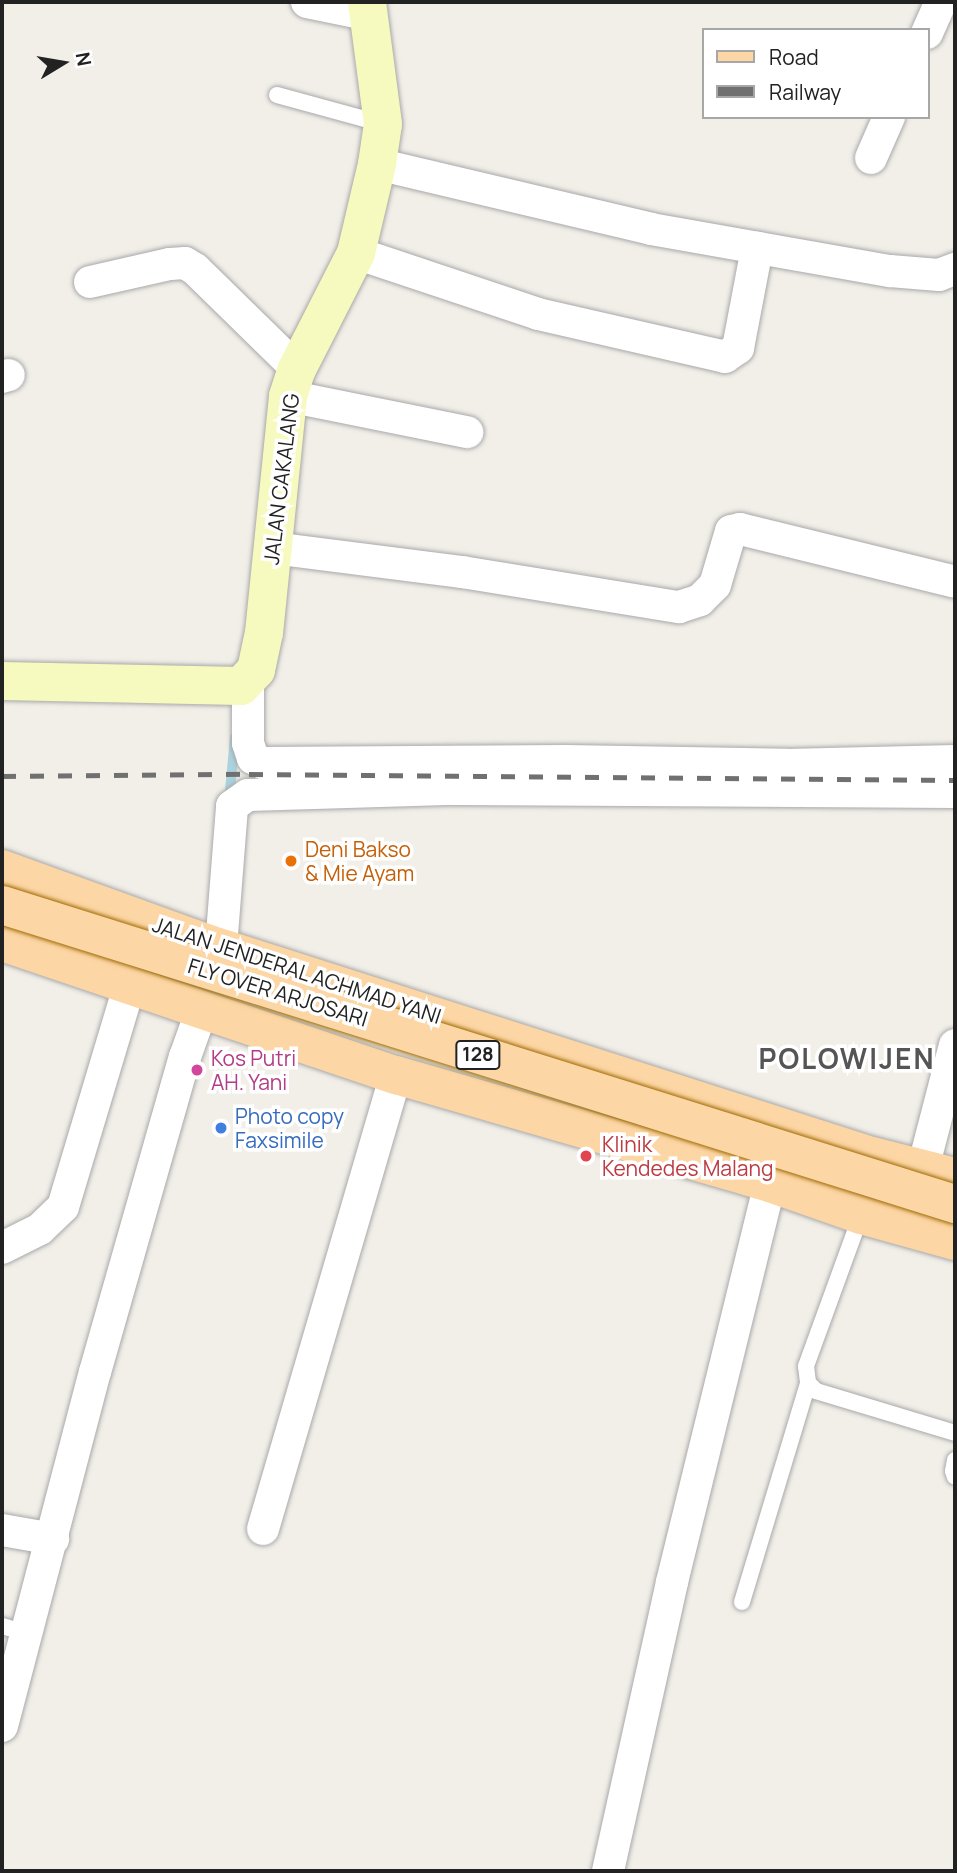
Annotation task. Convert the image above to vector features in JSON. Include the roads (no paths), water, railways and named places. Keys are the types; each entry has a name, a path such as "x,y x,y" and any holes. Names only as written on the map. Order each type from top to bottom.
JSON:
{"main road":[{"name":"JALAN JENDERAL ACHMAD YANI","path":"2,869 218,946 872,1156 939,1172"},
{"name":"FLY OVER ARJOSARI","path":"2,905 955,1204"},
{"path":"129,987 147,921"},
{"name":"128","path":"2,942 396,1075 770,1183 861,1215 955,1241"},
{"path":"192,1005 218,946"}],"street":[{"path":"307,2 369,8"},
{"path":"929,29 941,2"},
{"name":"JALAN CAKALANG","path":"248,681 260,657 282,549 299,392 370,258 387,166 369,8"},
{"path":"871,158 888,119"},
{"path":"387,166 651,229 890,271 939,275 955,269"},
{"path":"370,258 538,314 725,357 738,348 757,248"},
{"path":"90,282 185,263 195,269 299,392 467,432"},
{"path":"282,549 462,572 679,607 700,600 715,584 731,531 740,529 955,582"},
{"path":"2,681 231,686 241,686 248,681"},
{"path":"248,681 250,751 253,758 264,763 566,761 786,765 955,761"},
{"path":"218,946 232,806 248,795 454,789 955,792"},
{"path":"2,1248 40,1229 63,1207 129,987"},
{"path":"2,1726 29,1535 99,1359 185,1057 192,1005"},
{"path":"939,1172 955,1045"},
{"path":"262,1529 396,1075"},
{"path":"608,1871 672,1582 770,1183"}],"lane":[{"path":"277,95 383,124"},
{"path":"742,1602 808,1383 806,1366 861,1215"},
{"path":"808,1383 816,1391 955,1433"},
{"path":"955,1460 955,1477"}],"waterway":[{"path":"229,801 235,737"}],"railway":[{"path":"2,776 249,774 955,780"}],"place":[{"name":"Deni Bakso & Mie Ayam","path":"291,861"},
{"name":"Kos Putri AH. Yani","path":"197,1070"},
{"name":"Photo copy Faxsimile","path":"221,1128"},
{"name":"Klinik Kendedes Malang","path":"586,1156"}],"district":[{"name":"POLOWIJEN","path":"847,1058"}]}
